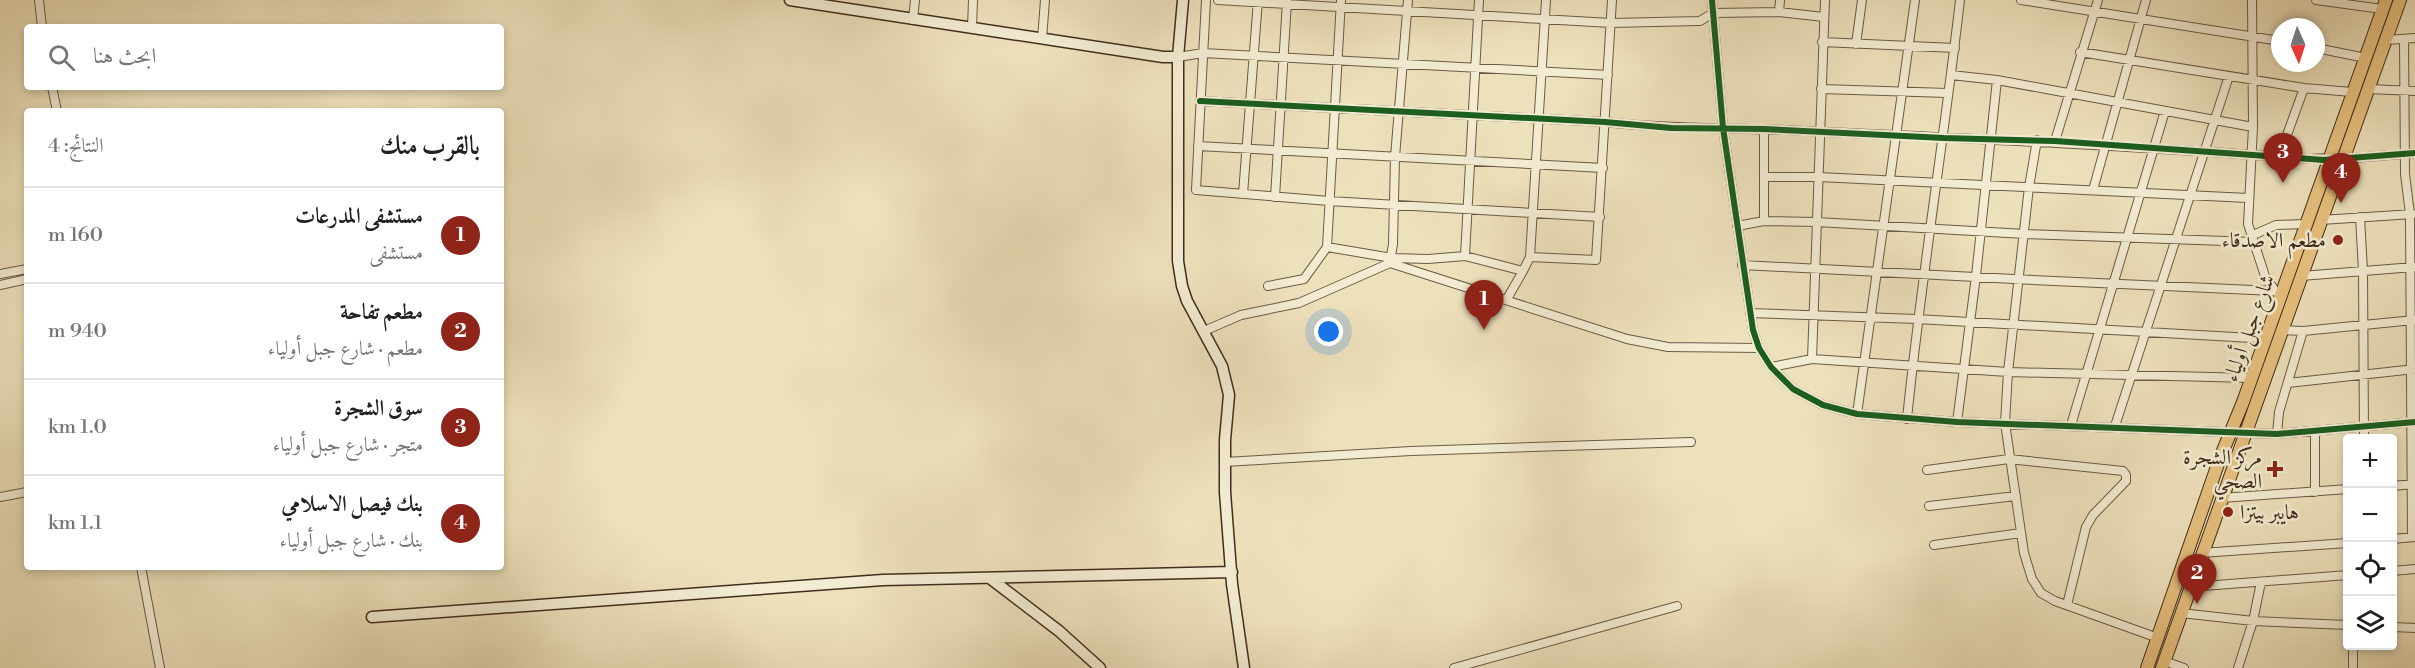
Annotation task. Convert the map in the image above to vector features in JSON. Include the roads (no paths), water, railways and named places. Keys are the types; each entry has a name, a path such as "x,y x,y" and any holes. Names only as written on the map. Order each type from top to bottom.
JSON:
{"main road":[{"name":"شارع جبل أولياء","path":"2147,668 2251,378 2277,294 2292,266 2305,222 2337,159 2368,89 2400,0"},
{"name":"شارع جبل أولياء","path":"2163,665 2321,220 2352,92 2384,5"}],"street":[{"path":"39,0 42,24"},
{"path":"790,0 1163,57 1178,57 1203,52 1608,75"},
{"path":"913,20 915,0"},
{"path":"972,28 973,0"},
{"path":"1042,39 1045,0"},
{"path":"1183,0 1178,57 1178,261 1187,301 1222,366 1229,395 1225,492 1244,668"},
{"path":"1206,0 1196,190 1329,201 1600,217"},
{"path":"1218,0 1340,4 1407,12 1478,14 1611,23 1700,21 1713,13 1779,12 1824,17"},
{"path":"1390,260 1395,157 1408,0"},
{"path":"1465,256 1479,0"},
{"path":"1507,299 1530,257 1546,0"},
{"path":"1530,257 1596,260 1612,0"},
{"path":"1712,0 1723,128 1750,313 1759,348 1771,367 1801,394 1823,405 1857,414 1907,420 2115,426 2277,434 2413,423"},
{"path":"1779,12 1780,0"},
{"path":"1812,359 1825,0"},
{"path":"1856,44 1862,0"},
{"path":"1857,414 1915,0"},
{"path":"1907,420 1917,319 1932,228 1960,0"},
{"path":"2020,0 2271,39"},
{"path":"2055,141 2080,52 2098,0"},
{"path":"2093,190 2146,0"},
{"path":"2252,0 2253,127 2248,224 2265,276 2277,294"},
{"path":"2316,0 2384,5"},
{"path":"1244,194 1258,1"},
{"path":"1275,197 1287,2"},
{"path":"1268,286 1304,279 1327,247 1340,4"},
{"path":"2386,40 2415,38"},
{"path":"2397,539 2414,537 2413,214 2405,174 2411,91 2404,39"},
{"path":"1822,42 1955,48"},
{"path":"2325,50 2366,58"},
{"path":"2080,52 2304,88 2352,92"},
{"path":"1951,75 1997,80 2253,127"},
{"path":"2115,426 2229,76"},
{"path":"1957,422 1987,186 1997,80"},
{"path":"1821,88 1948,93"},
{"path":"2279,157 2304,88"},
{"path":"2368,89 2411,91"},
{"path":"53,90 56,108"},
{"path":"1200,101 1605,122 1671,128 1764,129 2037,140 2324,160 2415,153"},
{"path":"2071,425 2165,111"},
{"path":"1764,129 1764,221"},
{"path":"2037,140 2029,187 2008,372 2005,423 2024,553 2032,579 2041,593 2067,605 2158,638"},
{"path":"1198,146 1603,168"},
{"path":"1764,177 1889,180 2248,198"},
{"path":"2321,220 2413,214"},
{"path":"2360,217 2363,271 2364,434"},
{"path":"1737,226 1764,221 1817,222 2176,240 2252,239 2276,225 2305,222"},
{"path":"1327,247 1390,260 1627,339 1668,347 1759,348"},
{"path":"1204,332 1241,315 1299,303 1390,260 1465,256 1524,271"},
{"path":"1742,265 2277,294"},
{"path":"2301,276 2413,267"},
{"path":"0,274 24,270"},
{"path":"0,285 24,280"},
{"path":"1750,313 1917,319 2252,338 2266,334"},
{"path":"2281,330 2303,331 2413,320"},
{"path":"2277,434 2279,412 2303,331"},
{"path":"1771,367 1812,359 2008,372 2251,378"},
{"path":"2289,383 2413,369"},
{"path":"2315,431 2315,492"},
{"path":"1225,462 1411,451 1691,442"},
{"path":"1927,470 2009,459 2123,471 2126,481 2093,515 2086,527 2067,605"},
{"path":"2397,486 2413,484"},
{"path":"2221,498 2343,489"},
{"path":"0,497 24,493"},
{"path":"1929,506 2016,496"},
{"path":"1935,545 2021,533"},
{"path":"2201,553 2343,543"},
{"path":"2397,571 2415,569"},
{"path":"142,570 160,668"},
{"path":"372,617 883,580 1232,572"},
{"path":"2190,587 2343,575"},
{"path":"991,579 1059,631 1100,668"},
{"path":"2238,668 2253,621 2261,582"},
{"path":"1454,668 1677,606"},
{"path":"2181,614 2343,626"},
{"path":"2397,627 2415,628"},
{"path":"2353,668 2354,650"},
{"path":"2163,665 2184,668"}],"place":[{"name":"سوق الشجرة","path":"2283,183"},
{"name":"بنك فيصل الاسلامي","path":"2341,203"},
{"name":"مطعم الاصدقاء","path":"2338,240"},
{"name":"مستشفى المدرعات","path":"1484,330"},
{"name":"مركز الشجرة الصحي","path":"2275,469"},
{"name":"هايبر بيتزا","path":"2228,512"},
{"name":"مطعم تفاحة","path":"2197,604"}]}
